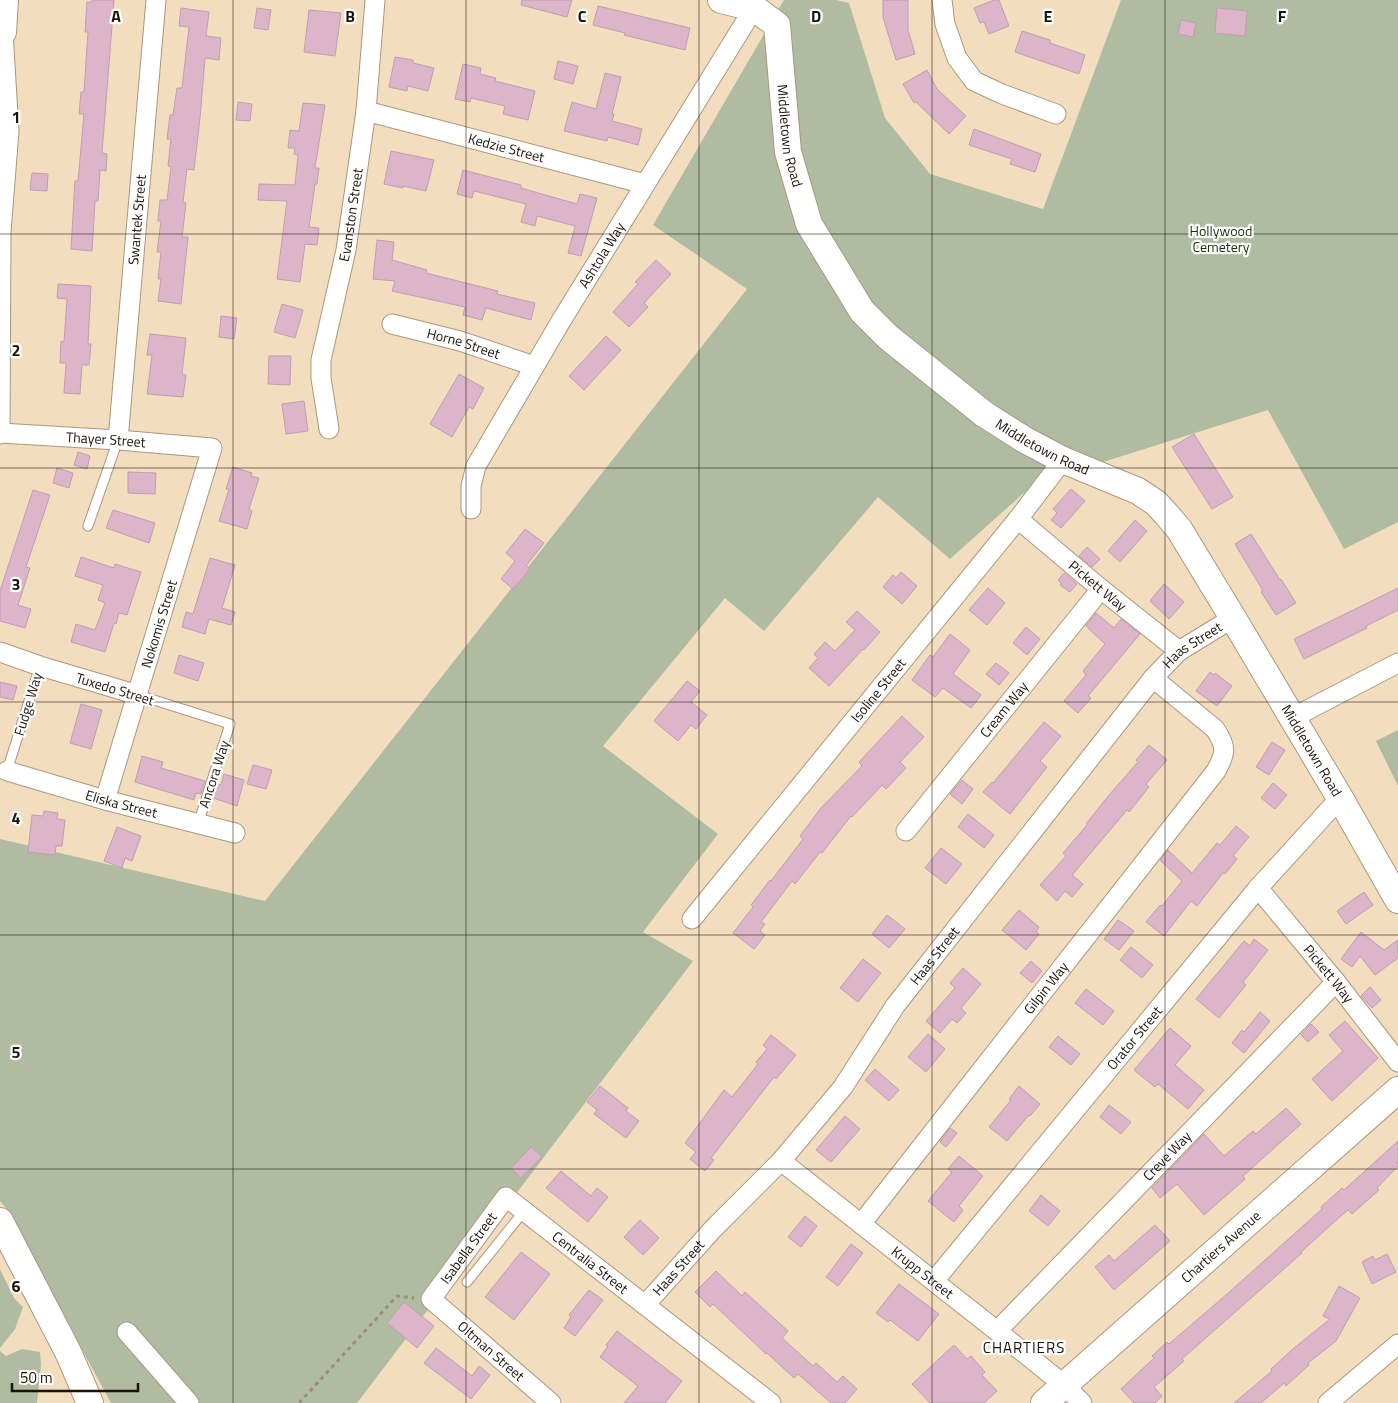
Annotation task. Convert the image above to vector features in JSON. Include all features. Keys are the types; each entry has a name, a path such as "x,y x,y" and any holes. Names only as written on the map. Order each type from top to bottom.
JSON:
{"street":[{"path":"0,433 0,232 9,131 2,32 5,0"},
{"name":"Swantek Street","path":"118,440 156,0"},
{"name":"Evanston Street","path":"329,429 320,378 321,360 346,250 366,111 375,0"},
{"name":"Middletown Road","path":"721,0 754,8 777,25 788,152 809,224 862,311 888,337 984,414 1025,440 1063,460 1138,491 1156,503 1179,529 1340,798 1398,900"},
{"path":"942,0 945,24 958,58 974,81 1002,94 1056,114"},
{"name":"Ashtola Way","path":"471,509 471,486 476,466 534,366 754,8"},
{"name":"Kedzie Street","path":"366,111 646,184"},
{"name":"Horne Street","path":"392,324 460,341 534,366"},
{"name":"Thayer Street","path":"0,433 212,448"},
{"name":"Nokomis Street","path":"105,800 212,448"},
{"name":"Isoline Street","path":"692,919 1018,519 1063,460"},
{"name":"Pickett Way","path":"1018,519 1101,589 1179,651"},
{"name":"Cream Way","path":"906,831 1101,589"},
{"name":"Haas Street","path":"645,1305 712,1230 781,1161 843,1087 895,1006 1153,678 1179,651 1233,618"},
{"name":"Tuxedo Street","path":"0,652 138,695"},
{"path":"1292,718 1398,664"},
{"name":"Gilpin Way","path":"861,1224 1216,771 1223,757 1222,739 1214,729 1153,678"},
{"name":"Eliska Street","path":"7,771 105,800 235,833"},
{"name":"Orator Street","path":"934,1281 1258,888 1340,798"},
{"name":"Pickett Way","path":"1258,888 1336,982 1398,1062"},
{"name":"Creve Way","path":"997,1331 1336,982"},
{"name":"Chartiers Avenue","path":"1044,1403 1398,1090"},
{"name":"Krupp Street","path":"781,1161 997,1331 1064,1385 1082,1403"},
{"name":"Centralia Street","path":"506,1196 771,1403"},
{"name":"Isabella Street","path":"431,1299 506,1196"},
{"path":"0,1221 68,1352 90,1403"},
{"name":"Oltman Street","path":"431,1299 551,1403"},
{"path":"127,1332 189,1403"},
{"path":"1328,1403 1398,1344"}],"lane":[{"path":"88,526 118,440"},
{"name":"Fudge Way","path":"7,771 40,666"},
{"name":"Tuxedo Street","path":"138,695 230,724"},
{"name":"Ancora Way","path":"198,824 230,724"},
{"path":"467,1282 524,1211"}],"path":[{"path":"300,1403 397,1296 431,1299"}],"green space":[{"name":"Hollywood Cemetery","path":"784,0 836,0 849,3 885,118 930,174 1043,209 1121,0 1398,0 1398,522 1344,549 1268,410 1103,462 1073,449 950,559 878,497 764,631 725,598 603,746 718,834 643,932 693,961 357,1403 111,1403 0,1201 0,839 265,901 747,289 653,225"},
{"path":"1398,730 1398,786 1376,741"},
{"path":"0,1269 14,1298 23,1307 15,1329 0,1348"},
{"path":"22,1349 40,1352 41,1365 37,1403 0,1403 0,1351 6,1356"}],"building":[{"path":"92,0 114,0 102,153 107,154 106,171 100,170 98,201 95,201 92,251 71,249 75,181 78,181 84,114 79,114 81,92 84,92 88,32 85,32 87,2 92,2"},
{"path":"522,0 572,0 567,17 521,5"},
{"path":"883,0 908,0 908,30 915,54 896,60 883,17"},
{"path":"994,0 999,0 1009,26 989,34 984,22 980,23 974,8"},
{"path":"598,6 690,28 685,50 624,35 625,33 593,25"},
{"path":"181,8 209,12 206,36 221,38 219,60 205,58 194,170 187,169 183,202 186,203 182,237 188,237 181,304 158,301 161,279 158,279 161,252 157,252 161,221 158,221 160,200 167,200 171,167 168,166 171,139 167,139 170,115 173,115 177,88 182,88 189,27 179,26"},
{"path":"257,8 271,10 268,30 254,28"},
{"path":"1217,8 1247,11 1245,36 1215,33"},
{"path":"309,10 341,13 335,56 304,52"},
{"path":"1181,20 1196,23 1193,37 1178,34"},
{"path":"1022,31 1050,40 1050,43 1085,55 1079,74 1015,52"},
{"path":"395,57 413,60 413,63 434,68 428,91 408,86 407,91 389,87"},
{"path":"558,61 578,66 573,84 554,79"},
{"path":"463,64 481,68 480,74 496,78 495,81 535,91 528,120 503,114 505,106 471,98 470,102 455,99"},
{"path":"927,70 937,89 966,116 949,134 916,102 914,103 903,84"},
{"path":"605,73 621,77 612,121 642,129 638,145 608,137 607,141 564,131 572,102 596,109"},
{"path":"238,102 252,104 250,121 236,120"},
{"path":"303,103 325,105 315,168 319,168 317,184 315,184 309,227 319,228 317,245 305,244 300,282 277,279 287,201 258,200 259,184 295,185 298,155 294,154 295,148 288,148 290,130 299,131"},
{"path":"974,129 1041,154 1035,172 1010,164 1012,159 969,145"},
{"path":"391,151 434,160 426,191 384,184"},
{"path":"463,170 521,185 521,188 577,204 580,194 597,198 581,256 568,253 575,226 537,216 535,226 521,222 526,204 474,191 472,198 457,194"},
{"path":"32,173 48,174 47,191 30,190"},
{"path":"377,240 394,242 392,260 427,270 426,273 498,291 497,294 535,303 531,320 486,308 482,320 463,315 465,307 392,291 395,281 373,279"},
{"path":"656,260 671,274 644,303 648,307 629,327 613,312 638,284 635,282"},
{"path":"58,284 91,286 88,344 91,344 89,365 82,365 80,394 64,393 66,363 60,363 61,341 64,342 67,299 57,298"},
{"path":"282,304 303,310 295,338 274,332"},
{"path":"221,316 237,318 234,339 219,337"},
{"path":"150,334 186,338 182,374 186,375 183,397 147,394 152,355 147,355"},
{"path":"606,336 621,350 584,390 569,376"},
{"path":"269,356 291,356 290,385 268,384"},
{"path":"459,374 484,388 473,409 469,407 452,437 430,424"},
{"path":"304,401 308,431 286,434 282,404"},
{"path":"1194,434 1233,497 1212,509 1172,447"},
{"path":"78,452 90,456 87,469 74,465"},
{"path":"233,467 252,473 251,476 259,478 249,509 252,511 247,529 219,521 229,489 226,489"},
{"path":"57,468 73,473 69,488 53,483"},
{"path":"128,472 156,473 155,494 128,493"},
{"path":"1071,489 1085,501 1061,528 1051,520 1057,513 1053,509"},
{"path":"33,490 50,495 26,567 30,568 18,605 31,609 25,628 0,621 0,591"},
{"path":"113,510 155,523 149,543 106,528"},
{"path":"1135,520 1147,531 1120,562 1108,551"},
{"path":"525,529 544,543 526,566 530,569 513,589 501,579 515,561 506,553"},
{"path":"1251,534 1296,603 1276,615 1235,544"},
{"path":"1087,547 1100,559 1092,567 1079,556"},
{"path":"81,557 114,568 115,564 141,572 127,615 119,613 105,652 71,642 76,624 95,630 105,603 98,600 103,585 75,576"},
{"path":"210,558 235,565 222,608 235,612 231,625 209,619 205,634 182,627 186,612 193,614"},
{"path":"901,572 917,586 902,604 883,587 893,575 896,578"},
{"path":"1064,573 1077,584 1070,592 1060,585 1061,583 1058,580"},
{"path":"1164,584 1184,602 1169,619 1150,601"},
{"path":"988,588 1005,603 987,625 969,610"},
{"path":"1398,588 1398,610 1366,626 1367,628 1304,659 1294,639"},
{"path":"857,611 880,632 829,686 809,668 818,658 814,654 825,642 835,651 855,630 846,622"},
{"path":"1096,613 1114,628 1121,619 1140,634 1088,696 1091,698 1078,713 1064,701 1086,675 1083,671 1105,644 1086,626"},
{"path":"1026,627 1040,639 1027,655 1013,643"},
{"path":"950,634 970,650 953,674 981,695 971,708 943,688 935,697 912,680 930,655 933,657"},
{"path":"179,655 204,663 198,681 174,673"},
{"path":"996,663 1009,673 999,685 986,674"},
{"path":"1210,672 1214,675 1215,673 1232,686 1217,706 1196,691"},
{"path":"687,681 700,691 691,702 707,715 696,729 691,725 678,741 654,721"},
{"path":"0,682 17,686 13,700 0,697"},
{"path":"81,704 102,710 91,749 70,743"},
{"path":"902,716 924,737 900,762 906,768 886,789 882,785 851,816 795,884 792,881 761,922 765,924 760,931 765,935 754,949 733,933 753,907 751,905 803,839 800,836 821,808 862,766 859,762"},
{"path":"1044,722 1061,736 1040,761 1047,767 1010,814 983,792 993,783"},
{"path":"1272,742 1285,750 1269,775 1256,767"},
{"path":"1149,745 1167,760 1146,784 1149,787 1129,812 1127,810 1072,875 1083,884 1072,897 1065,891 1057,901 1040,885 1066,856 1063,853 1138,762 1136,760"},
{"path":"142,756 163,762 161,768 205,781 201,794 196,793 194,800 135,782"},
{"path":"253,765 272,770 266,789 247,784"},
{"path":"224,774 244,780 237,806 213,798 217,784 221,785"},
{"path":"962,780 973,789 962,804 950,794"},
{"path":"1273,783 1287,795 1275,809 1261,798"},
{"path":"44,811 58,813 57,819 65,820 62,846 56,846 55,855 28,852 32,815 43,816"},
{"path":"968,814 994,835 984,848 958,827"},
{"path":"1236,826 1249,837 1233,856 1237,859 1225,874 1223,873 1197,906 1191,901 1164,936 1146,922 1182,881 1160,860 1168,850 1192,873 1217,843 1220,845"},
{"path":"117,827 141,836 132,861 125,858 122,868 104,861"},
{"path":"941,848 962,864 946,884 925,868"},
{"path":"1364,892 1373,905 1346,924 1337,911"},
{"path":"1019,910 1039,927 1036,932 1039,934 1026,950 1002,930"},
{"path":"887,915 905,929 889,948 872,934"},
{"path":"1118,920 1134,931 1119,950 1104,939"},
{"path":"1361,932 1384,950 1398,940 1398,958 1375,975 1360,956 1352,967 1341,959"},
{"path":"1254,939 1268,950 1243,982 1246,985 1219,1018 1196,999 1244,941 1250,946"},
{"path":"1131,947 1153,965 1142,978 1120,960"},
{"path":"863,959 881,973 858,1002 840,988"},
{"path":"1031,961 1042,971 1032,983 1020,973"},
{"path":"963,968 981,984 961,1008 966,1013 957,1023 952,1019 940,1033 926,1021 955,988 950,983"},
{"path":"1370,987 1381,1000 1372,1008 1361,996"},
{"path":"1086,989 1114,1011 1103,1025 1075,1003"},
{"path":"1260,1012 1270,1021 1244,1053 1232,1043 1242,1030 1244,1032"},
{"path":"1345,1021 1378,1058 1332,1101 1312,1079 1343,1051 1329,1035"},
{"path":"1311,1024 1319,1032 1308,1042 1301,1035"},
{"path":"1170,1028 1191,1046 1175,1065 1204,1090 1188,1109 1158,1084 1155,1087 1134,1070"},
{"path":"928,1034 945,1049 926,1072 908,1057"},
{"path":"771,1035 796,1055 776,1079 774,1077 711,1158 714,1160 705,1171 690,1159 696,1152 685,1143 724,1090 732,1097 758,1064 756,1062 767,1049 763,1045"},
{"path":"1058,1036 1080,1054 1071,1065 1049,1047"},
{"path":"875,1069 899,1090 889,1101 865,1080"},
{"path":"600,1086 628,1108 626,1111 639,1121 626,1138 594,1114 597,1110 587,1102"},
{"path":"1019,1086 1040,1104 1007,1141 989,1127 1011,1100 1009,1099"},
{"path":"1109,1105 1131,1122 1121,1134 1100,1117"},
{"path":"1286,1108 1301,1124 1243,1176 1245,1179 1204,1215 1177,1184 1160,1198 1152,1188 1204,1134 1224,1156 1253,1131 1256,1134"},
{"path":"845,1116 860,1129 831,1162 816,1150"},
{"path":"950,1128 957,1133 946,1147 940,1142"},
{"path":"1398,1141 1398,1166 1377,1188 1379,1190 1352,1214 1348,1210 1334,1222 1302,1253 1182,1359 1184,1361 1154,1387 1162,1396 1155,1403 1134,1403 1121,1389 1154,1358 1152,1356 1167,1342 1169,1344 1226,1295 1322,1209 1321,1207 1342,1188 1344,1190"},
{"path":"531,1147 542,1157 521,1178 511,1168"},
{"path":"959,1156 983,1176 959,1206 963,1210 954,1222 928,1201 952,1172 948,1169"},
{"path":"561,1171 591,1196 597,1188 608,1197 588,1222 546,1188"},
{"path":"1041,1195 1060,1211 1048,1226 1029,1211"},
{"path":"805,1216 817,1226 801,1247 788,1237"},
{"path":"640,1220 659,1238 643,1255 624,1237"},
{"path":"1155,1225 1170,1241 1114,1290 1095,1267 1109,1255 1114,1261"},
{"path":"851,1244 863,1253 838,1286 826,1277"},
{"path":"521,1252 550,1274 514,1320 485,1297"},
{"path":"1387,1254 1396,1272 1372,1284 1362,1262 1373,1256 1375,1260"},
{"path":"716,1271 742,1296 745,1292 788,1331 782,1338 813,1366 816,1363 837,1382 843,1376 857,1389 845,1403 831,1403 798,1374 794,1378 713,1304 710,1307 695,1292"},
{"path":"899,1284 939,1314 918,1341 890,1320 888,1322 876,1313"},
{"path":"1339,1286 1360,1298 1336,1341 1308,1363 1309,1365 1286,1386 1284,1383 1261,1403 1234,1403 1272,1371 1271,1369 1294,1348 1330,1319 1323,1316"},
{"path":"589,1290 603,1300 575,1336 564,1328 571,1317 569,1315"},
{"path":"404,1302 434,1326 417,1348 387,1323"},
{"path":"617,1331 682,1381 665,1403 624,1403 638,1386 600,1357 608,1346 606,1345"},
{"path":"954,1345 967,1359 971,1356 985,1372 982,1375 997,1391 984,1403 930,1403 912,1384"},
{"path":"436,1348 472,1376 479,1366 490,1375 471,1399 424,1363"}],"district":[{"name":"CHARTIERS","path":"1024,1348"}]}
